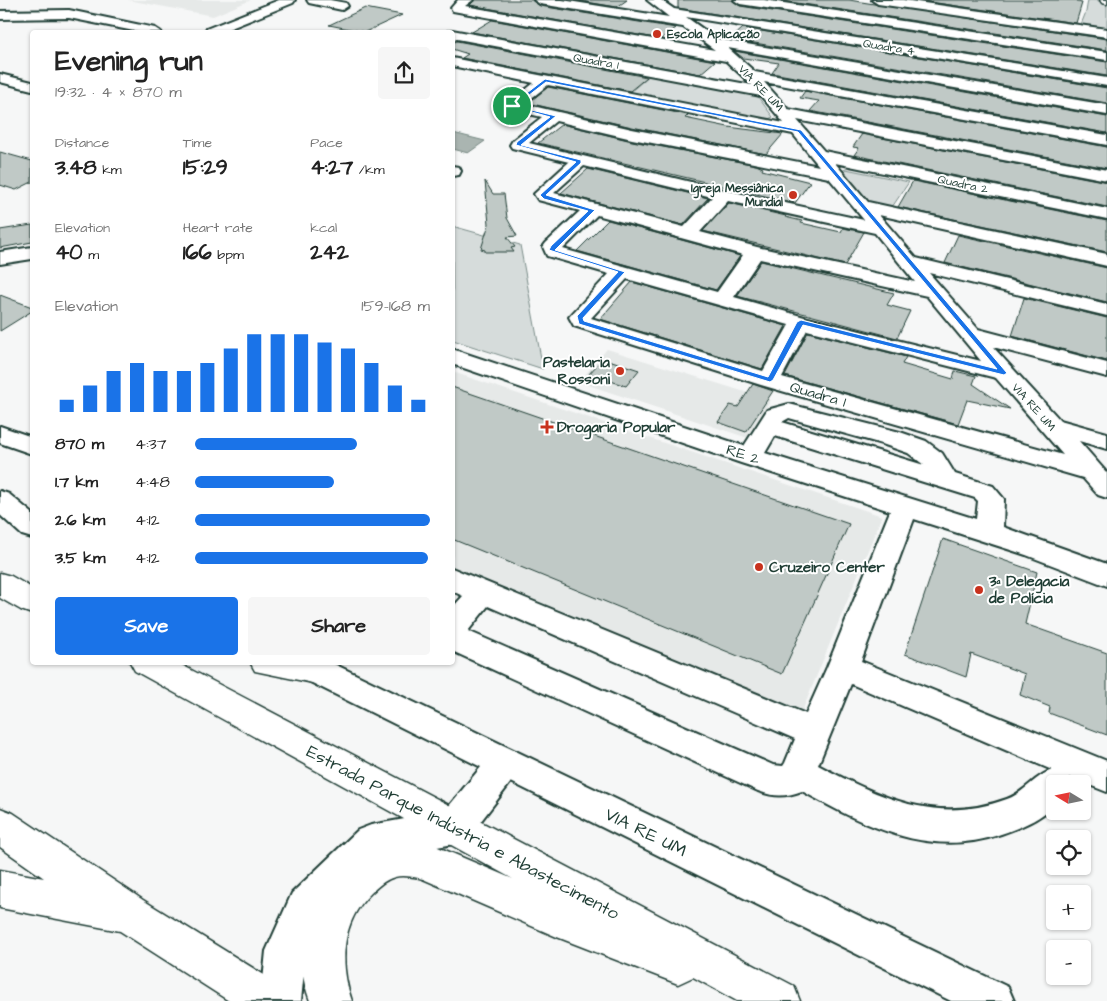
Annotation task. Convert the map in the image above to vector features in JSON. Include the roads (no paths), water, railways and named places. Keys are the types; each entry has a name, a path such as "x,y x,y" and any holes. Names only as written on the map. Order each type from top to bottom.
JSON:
{"highway":[{"path":"0,584 30,601"},
{"name":"Estrada Parque Indústria e Abastecimento","path":"152,665 779,1001"},
{"path":"0,825 129,914 266,1001"},
{"path":"332,1001 324,973 325,946 328,926 336,906 345,890 374,865 390,858 406,856 426,861 558,917 774,1001"},
{"path":"0,889 129,914"}],"street":[{"path":"216,30 289,0"},
{"path":"313,0 342,6"},
{"path":"467,0 456,6 457,8 730,57"},
{"path":"540,0 688,24"},
{"name":"VIA RE UM","path":"653,0 713,42 751,75 970,334 1100,481"},
{"name":"Quadra 4","path":"740,0 1100,55 1105,33 1070,28 1040,18 878,0"},
{"path":"0,15 54,13 70,7 147,30"},
{"path":"559,27 587,8"},
{"name":"Quadra 4","path":"671,11 1107,82"},
{"path":"1070,28 1075,13"},
{"path":"0,21 18,15 58,26"},
{"path":"482,39 515,19"},
{"name":"Quadra 1","path":"455,34 765,92"},
{"path":"590,60 620,38"},
{"name":"Quadra 4","path":"713,42 1107,110"},
{"path":"513,74 549,52"},
{"name":"Quadra 1","path":"455,63 799,131"},
{"path":"751,75 1107,140"},
{"path":"0,78 30,86"},
{"path":"545,81 512,106 632,134 835,174"},
{"path":"632,134 665,105"},
{"path":"785,113 1107,175"},
{"path":"553,116 518,143 518,145 580,162 882,229"},
{"path":"658,179 692,146"},
{"name":"Quadra 2","path":"818,155 1107,214"},
{"path":"580,162 543,195 546,198 755,252 935,292"},
{"path":"687,235 724,195"},
{"path":"863,206 1107,260"},
{"path":"592,210 552,250 622,272 801,322 1004,373"},
{"path":"0,258 30,252"},
{"path":"721,300 755,252"},
{"path":"911,263 1107,310"},
{"name":"Quadra 1","path":"622,272 580,317 581,322 1100,481"},
{"path":"770,380 801,322"},
{"path":"970,334 1107,370"},
{"name":"RE 2","path":"455,357 750,457 1036,548 1107,575"},
{"path":"1050,425 1107,441"},
{"path":"750,457 768,428 774,428 946,481 988,495 991,499 989,533"},
{"path":"0,434 30,445"},
{"path":"0,500 30,526"},
{"path":"455,638 770,780 784,782 795,778 799,772 814,732 843,667 905,506"},
{"name":"RE 2","path":"1036,548 1107,588"},
{"path":"455,580 814,732"},
{"path":"455,626 483,592"},
{"name":"VIA RE UM","path":"306,666 994,1001"},
{"path":"843,667 1068,775"},
{"path":"281,1001 286,951 305,906 371,842 454,827 505,763"},
{"path":"799,772 858,803 913,824 944,829 984,824 1021,811 1046,795"}],"place":[{"name":"Escola Aplicação","path":"657,34"},
{"name":"Igreja Messiânica Mundial","path":"793,195"},
{"name":"Pastelaria Rossoni","path":"620,371"},
{"name":"Drogaria Popular","path":"547,427"},
{"name":"Cruzeiro Center","path":"759,567"},
{"name":"3ª Delegacia de Polícia","path":"979,590"}]}
